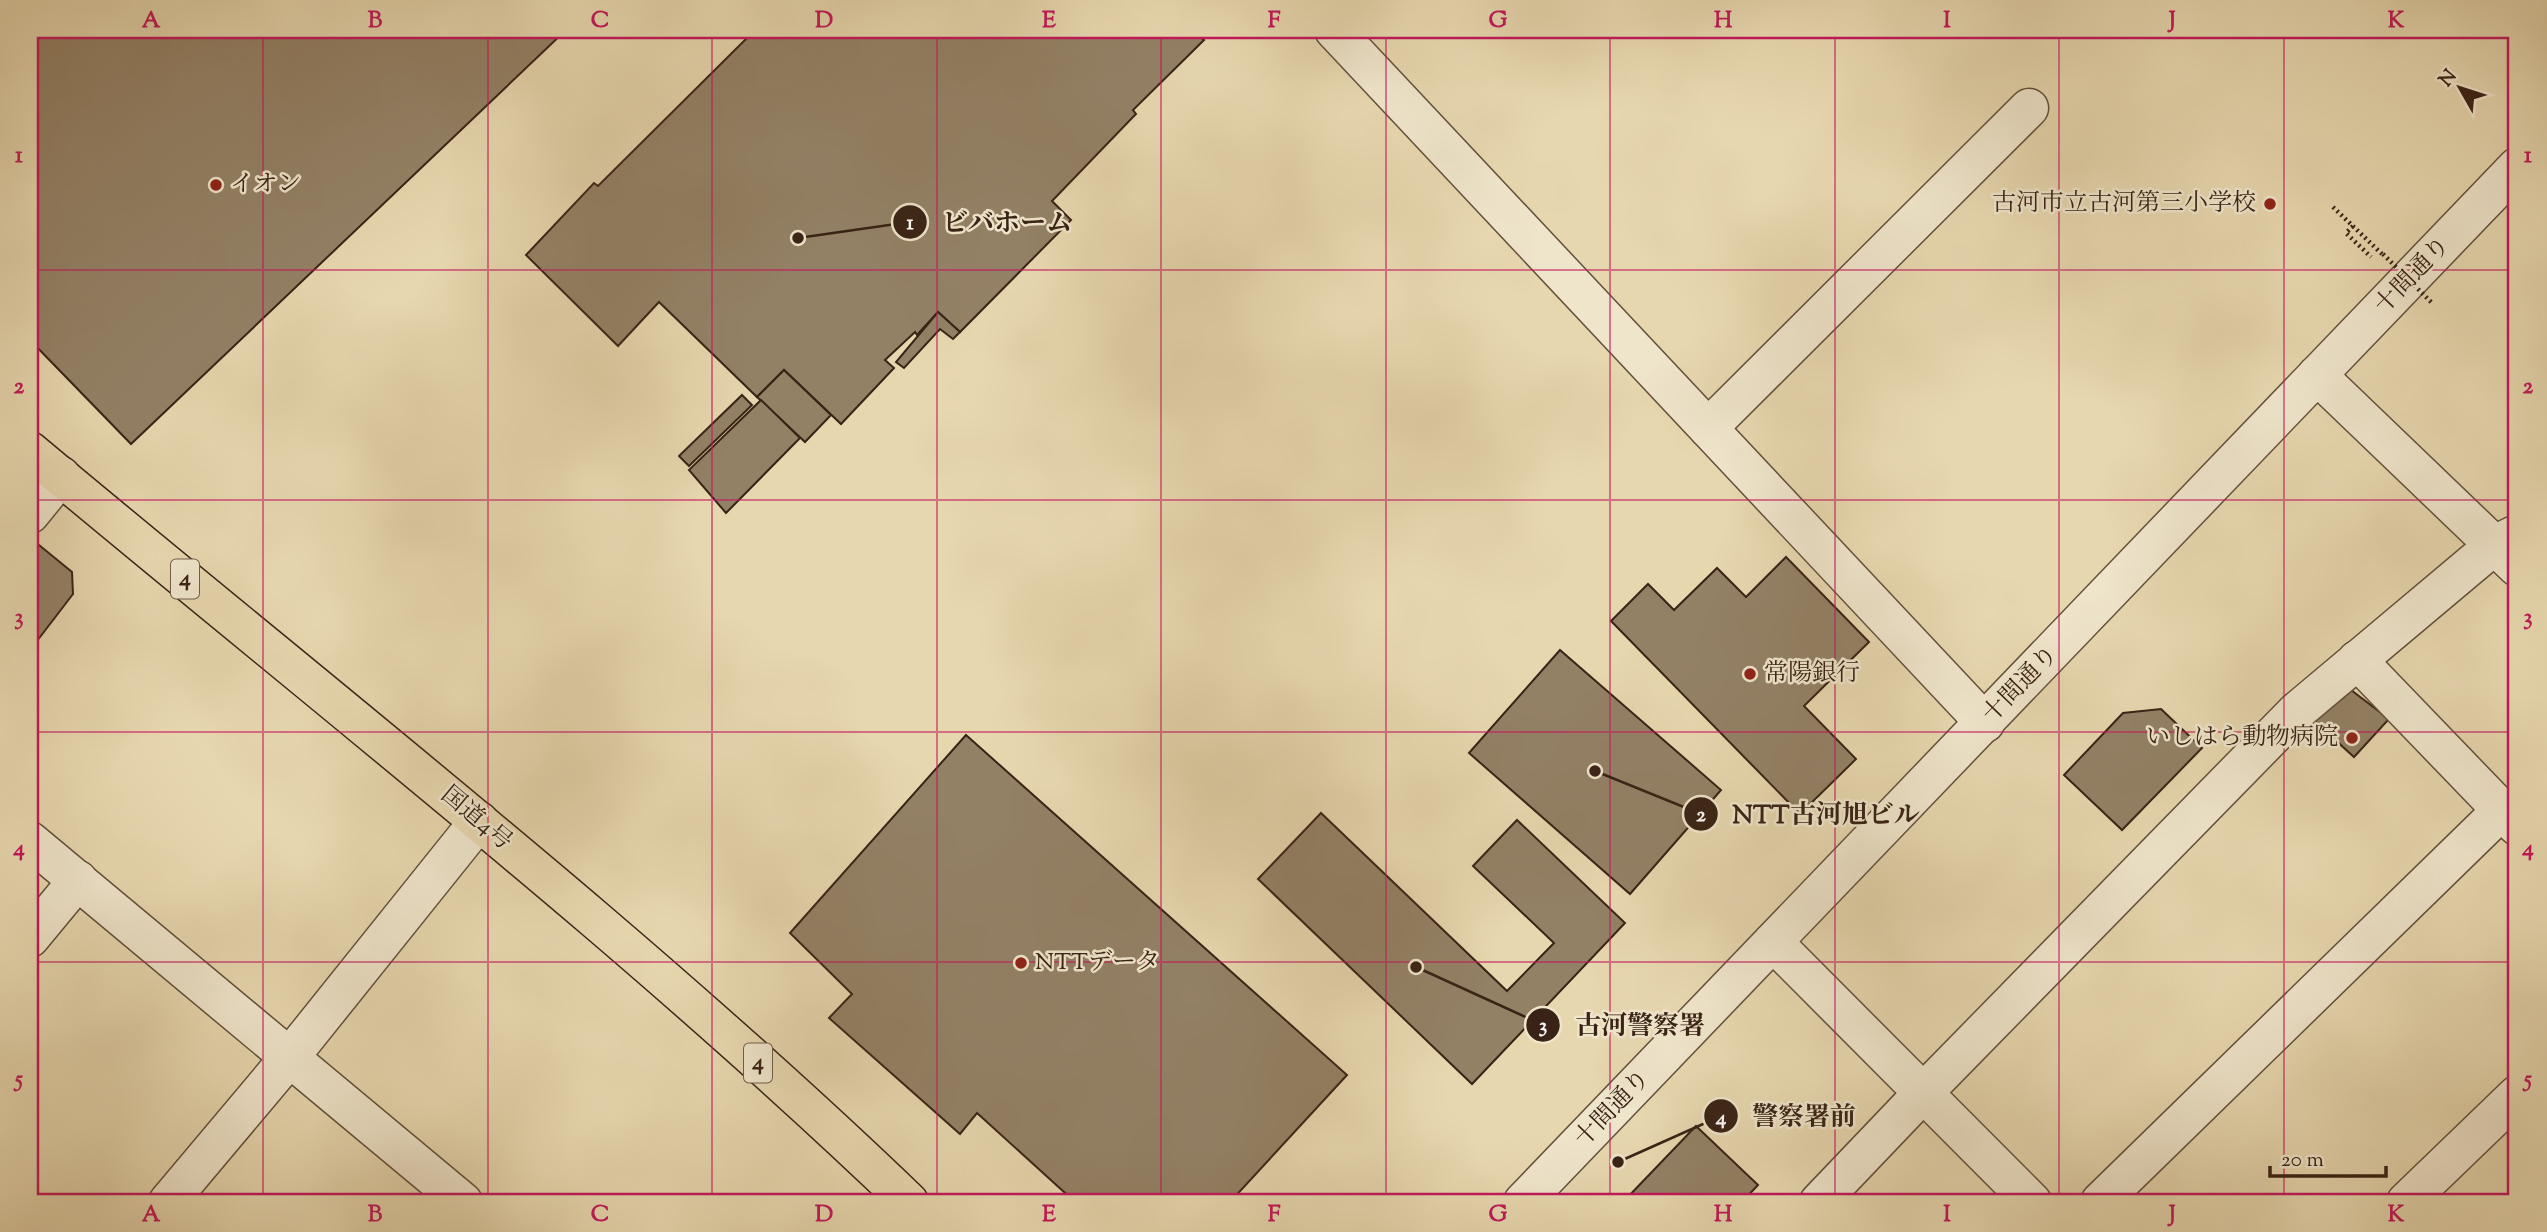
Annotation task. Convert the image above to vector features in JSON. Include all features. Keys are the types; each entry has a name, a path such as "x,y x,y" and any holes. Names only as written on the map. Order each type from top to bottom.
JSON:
{"highway":[{"name":"国道4号","path":"30,450 479,821 684,996 909,1202"}],"street":[{"path":"1334,30 1985,723"},
{"path":"1708,428 2029,108"},
{"name":"十間通り","path":"1523,1202 2517,167"},
{"path":"1819,1202 2296,712 2357,660 2510,548 2317,375"},
{"path":"30,514 61,477"},
{"path":"2099,1202 2509,818 2357,660"},
{"path":"167,1202 289,1058 479,821"},
{"path":"30,841 463,1202"},
{"path":"30,938 78,880"},
{"path":"1773,943 2032,1202"},
{"path":"2406,1202 2517,1095"}],"path":[{"path":"2333,207 2433,303"},
{"path":"2353,226 2346,233 2371,257"}],"building":[{"name":"イオン","path":"30,30 566,30 131,444 30,340"},
{"path":"755,30 1192,30 1204,40 1133,110 1136,114 1052,201 1071,220 960,332 938,312 917,335 915,332 885,360 894,368 841,424 784,370 757,397 659,302 618,346 526,255 594,183 598,186"},
{"path":"938,312 960,332 953,339 940,329 904,368 896,362"},
{"path":"784,370 831,415 805,442 757,397"},
{"path":"742,395 752,405 689,466 679,456"},
{"path":"761,400 800,438 726,513 689,470"},
{"path":"39,545 72,572 73,594 30,650 30,556"},
{"name":"常陽銀行","path":"1786,557 1869,642 1804,706 1856,759 1800,814 1611,621 1648,584 1674,610 1717,568 1746,597"},
{"path":"1560,650 1721,790 1630,894 1469,753"},
{"name":"いしはら動物病院","path":"2351,690 2389,719 2354,757 2311,718"},
{"path":"2161,709 2202,748 2122,830 2064,775 2123,713"},
{"name":"NTTデータ","path":"966,735 1347,1075 1230,1202 1075,1202 977,1113 960,1134 829,1018 852,994 790,933"},
{"path":"1321,813 1507,991 1554,943 1473,866 1517,820 1625,923 1472,1084 1258,879"},
{"path":"1696,1126 1758,1185 1742,1202 1623,1202"}],"place":[{"name":"イオン","path":"216,185"},
{"name":"古河市立古河第三小学校","path":"2270,204"},
{"name":"ビバホーム","path":"798,238"},
{"name":"常陽銀行","path":"1750,674"},
{"name":"いしはら動物病院","path":"2352,738"},
{"name":"NTT古河旭ビル","path":"1595,771"},
{"name":"NTTデータ","path":"1021,963"},
{"name":"古河警察署","path":"1416,967"},
{"name":"警察署前","path":"1618,1162"}]}
